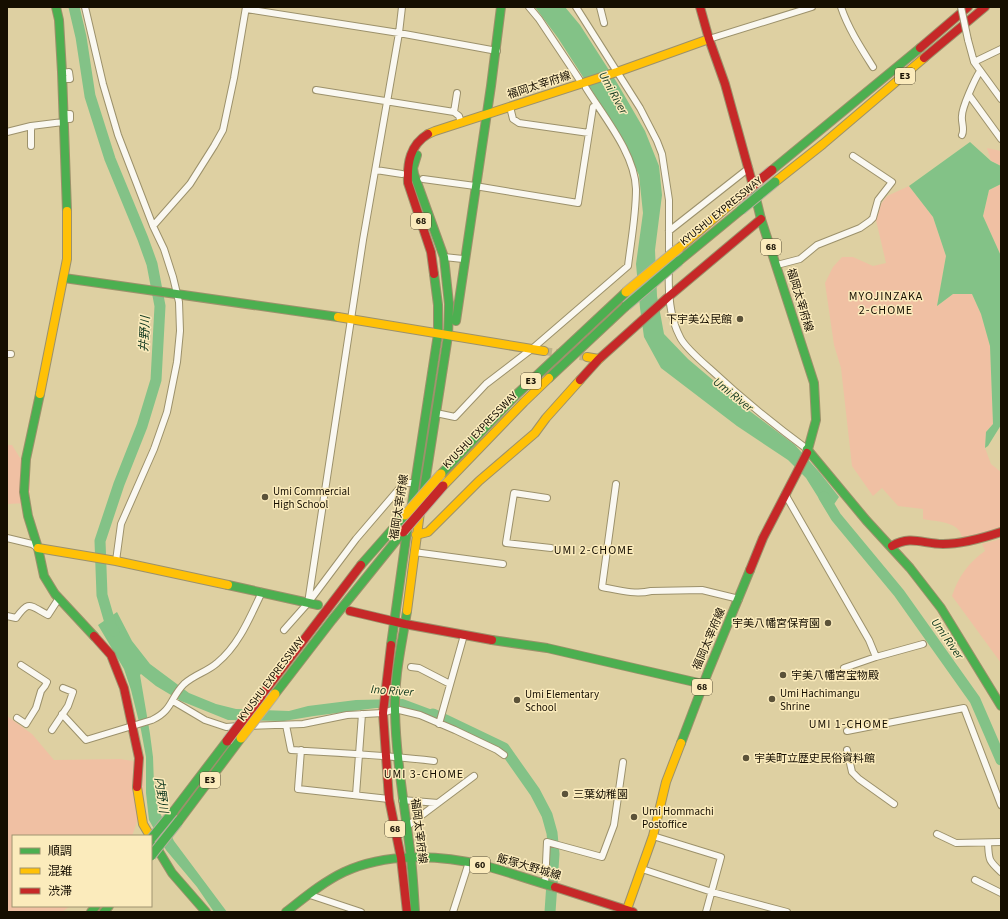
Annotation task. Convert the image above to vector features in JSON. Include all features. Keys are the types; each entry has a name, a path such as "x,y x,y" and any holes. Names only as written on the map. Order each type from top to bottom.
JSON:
{"main road":[{"path":"56,7 59,20 62,76 68,223 67,259 26,459 24,492 28,516 38,548 44,576 59,598 110,655 124,688 134,725 138,758 137,788 143,824 149,835"},
{"path":"456,322 463,259 502,7"},
{"name":"福岡太宰府線","path":"629,911 653,836 666,782 703,684 739,600 763,538 806,452 816,420 814,383 761,219 725,84 709,39 700,7"},
{"name":"KYUSHU EXPRESSWAY","path":"152,837 173,812 362,564 441,474 517,394 626,292 916,52 968,7"},
{"name":"KYUSHU EXPRESSWAY","path":"152,855 336,614 403,532 443,486 524,402 626,306 775,182 824,144 985,7"},
{"name":"福岡太宰府線","path":"407,912 401,858 389,799 383,712 388,664 405,543 438,334 438,304 431,252 408,184 407,174 411,154 416,144 424,136 434,130 445,128 582,84 709,39"},
{"name":"福岡太宰府線","path":"415,912 411,858 402,800 398,756 395,709 397,666 405,624 416,535 448,336 449,304 444,257 416,182 413,168 415,158 427,140 445,128"},
{"path":"416,535 428,532 479,481 535,433 546,418 599,360 637,324 761,219"},
{"path":"64,278 351,319 544,351"},
{"path":"587,357 599,360"},
{"path":"806,452 866,520 892,546 941,608 1001,706"},
{"path":"892,546 898,541 906,539 942,544 985,538 1001,532"},
{"path":"38,548 115,561 318,604"},
{"path":"350,611 405,624 530,647 546,648 703,684"},
{"path":"152,840 172,873 206,912"},
{"name":"飯塚大野城線","path":"286,912 330,880 352,868 369,863 401,858 441,858 469,862 546,884 629,911"}],"street":[{"path":"85,7 118,135 174,277 180,331 174,383 167,412 154,449 121,524 115,561"},
{"path":"308,603 351,319 399,33 402,7"},
{"path":"436,413 455,417 486,384 533,348 628,266 636,188 632,167 620,143 539,19 529,7"},
{"path":"576,7 640,108 662,154 670,200 668,297 671,314 680,339 700,361 806,452"},
{"path":"600,7 604,23"},
{"path":"709,39 812,7"},
{"path":"841,7 861,48 873,67"},
{"path":"961,7 974,62 1001,99"},
{"path":"153,226 190,184 223,130 246,8 399,33 496,51"},
{"path":"974,62 1001,49"},
{"path":"962,135 961,114 980,71"},
{"path":"316,90 454,112 459,116 461,123"},
{"path":"454,112 457,93"},
{"path":"969,95 1001,139"},
{"path":"510,107 513,119 519,122 589,133"},
{"path":"423,179 578,203 593,107"},
{"path":"7,132 63,118"},
{"path":"31,146 32,126"},
{"path":"776,265 800,259 817,245 860,228 873,218 878,200 892,182 853,156"},
{"path":"669,232 748,168"},
{"path":"376,170 402,174"},
{"path":"444,257 463,259"},
{"path":"284,630 308,603 356,539 404,483 415,483"},
{"path":"616,484 602,587 644,593 651,590 702,590 739,600"},
{"path":"547,498 514,493 506,543 551,548"},
{"path":"785,494 869,640 876,657"},
{"path":"7,538 32,544 38,548"},
{"path":"414,552 503,564"},
{"path":"62,714 86,740 161,716 167,710 183,685 195,675 216,665 231,650 241,634 262,592"},
{"path":"7,616 16,618 27,606 32,606 48,615 59,598"},
{"path":"439,723 464,635"},
{"path":"844,668 922,644"},
{"path":"17,718 26,724 36,708 41,691 46,682 22,665"},
{"path":"411,667 419,668 450,684"},
{"path":"52,730 68,706 73,692 63,688"},
{"path":"173,700 205,720 226,727 303,724 325,719 383,712 395,709 420,715 439,723 497,750 504,755"},
{"path":"847,731 964,708 1001,805"},
{"path":"356,795 362,714"},
{"path":"286,725 291,750 358,753 386,757 398,756 434,762"},
{"path":"301,750 298,789 389,799"},
{"path":"847,750 852,772 859,779 894,804"},
{"path":"546,884 547,842 602,857 614,825 623,762"},
{"path":"406,827 474,776"},
{"path":"402,800 438,803"},
{"path":"937,834 956,843 1001,842"},
{"path":"653,836 721,857 706,912"},
{"path":"988,843 988,856 991,862 1001,872"},
{"path":"453,912 469,862"},
{"path":"642,869 712,892 786,912"},
{"path":"975,880 1001,893"},
{"path":"310,894 361,912"}],"shaded area":[{"path":"987,148 1001,151 1001,166 991,161"},
{"path":"1001,184 1001,256 983,216 989,190"},
{"path":"909,186 933,217 946,256 937,306 953,294 972,294 981,314 990,346 993,424 986,432 985,448 991,464 1001,472 1001,528 962,538 957,528 952,525 923,519 923,509 898,506 882,488 873,496 852,466 841,368 834,345 825,283 833,267 842,257 853,257 873,266 886,263 876,220 881,204 887,196"},
{"path":"7,445 12,445 30,474 30,503 7,504"},
{"path":"1001,539 1001,663 952,596 957,582 965,570 985,551 982,544"},
{"path":"7,716 32,734 54,760 120,759 133,761 145,771 143,805 132,835 12,835 12,907 69,907 62,912 7,912"}],"water":[{"path":"535,7 565,7 580,25 616,81 645,131 659,166 662,195 655,250 657,296 664,334 688,359 747,409 795,445 839,497 828,513 806,478 788,460 737,426 661,368 644,337 640,308 636,264 643,213 639,175 619,135 596,97 558,38"},
{"path":"970,142 991,161 1001,166 1001,184 989,190 983,216 1001,256 1001,425 988,446 985,448 986,432 993,424 990,346 981,314 972,294 953,294 937,306 946,256 933,217 909,186"},
{"path":"117,612 132,641 150,664 189,693 216,704 236,709 289,711 308,706 356,700 403,699 446,715 446,724 402,708 376,708 284,721 228,720 181,701 156,686 141,674 153,757 154,785 158,809 174,841 227,912 214,912 197,887 166,850 149,820 146,793 146,757 131,690 124,669 98,625"}],"waterway":[{"name":"井野川","path":"74,7 81,37 90,96 110,159 152,264 160,306 156,380 142,426 119,484 100,541 102,595 111,626 114,631"},
{"name":"Umi River","path":"824,497 836,517 899,593 975,700 1001,760"},
{"name":"Ino River","path":"433,714 504,748 535,792 547,815 552,833 554,854 550,912"}],"tunnel":[{"path":"544,351 587,357"}],"traffic: fast":[{"path":"56,7 59,20 62,72 67,211"},
{"path":"456,321 491,86 501,7"},
{"path":"772,170 920,48"},
{"path":"417,155 413,168 414,174 444,257 449,304 448,336 423,496"},
{"path":"752,182 761,219 814,383 816,420 807,453"},
{"path":"741,210 775,182"},
{"path":"679,261 741,210"},
{"path":"626,306 679,261"},
{"path":"411,510 438,334 438,305 434,274"},
{"path":"64,278 338,317"},
{"path":"441,474 517,394 626,292"},
{"path":"549,378 626,306"},
{"path":"40,394 26,459 24,492 28,516 38,548 44,576 55,594 94,636"},
{"path":"807,449 866,520 910,568 941,608 1001,706"},
{"path":"361,565 405,515"},
{"path":"391,645 408,524"},
{"path":"275,694 403,532"},
{"path":"681,743 708,672 750,570"},
{"path":"228,585 318,605"},
{"path":"407,611 397,672 395,710 397,747 411,858 415,912"},
{"path":"492,640 547,648 703,684"},
{"path":"178,822 241,738"},
{"path":"173,812 227,741"},
{"path":"152,838 173,812"},
{"path":"152,855 178,822"},
{"path":"155,845 172,873 206,912"},
{"path":"286,912 321,885 344,872 377,861 412,857 430,857 465,861 491,867 555,887"},
{"path":"91,912 95,907"},
{"path":"104,912 108,907"}],"traffic: slow":[{"path":"428,134 617,72 709,39"},
{"path":"775,182 823,144 924,58"},
{"path":"679,248 738,198"},
{"path":"40,394 67,259 67,211"},
{"path":"626,292 679,248"},
{"path":"338,317 544,351"},
{"path":"587,357 599,359"},
{"path":"443,486 549,378"},
{"path":"416,535 428,532 479,481 535,433 546,418 580,380"},
{"path":"405,515 441,474"},
{"path":"407,611 420,512"},
{"path":"38,548 116,561 228,585"},
{"path":"241,738 275,694"},
{"path":"626,912 653,836 666,782 681,743"},
{"path":"137,787 143,824 149,835"}],"traffic: jam":[{"path":"700,7 709,39 725,84 752,182"},
{"path":"920,48 968,7"},
{"path":"924,58 985,7"},
{"path":"428,134 422,138 413,149 408,168 408,183 431,252 434,274"},
{"path":"738,198 772,170"},
{"path":"580,380 599,359 667,298 761,219"},
{"path":"750,570 763,538 807,453"},
{"path":"403,532 443,486"},
{"path":"892,546 905,541 936,544 958,543 1001,532"},
{"path":"261,696 361,565"},
{"path":"350,611 405,624 492,640"},
{"path":"94,636 111,655 124,688 139,758 137,787"},
{"path":"391,645 383,713 389,799 401,858 407,912"},
{"path":"227,741 261,696"},
{"path":"555,887 633,912"}],"place":[{"name":"下宇美公民館","path":"740,319"},
{"name":"Umi Commercial High School","path":"265,497"},
{"name":"宇美八幡宮保育園","path":"828,623"},
{"name":"宇美八幡宮宝物殿","path":"783,675"},
{"name":"Umi Hachimangu Shrine","path":"772,699"},
{"name":"Umi Elementary School","path":"517,700"},
{"name":"宇美町立歴史民俗資料館","path":"746,758"},
{"name":"三葉幼稚園","path":"565,794"},
{"name":"Umi Hommachi Postoffice","path":"634,817"}],"district":[{"name":"MYOJINZAKA 2-CHOME","path":"886,303"},
{"name":"UMI 2-CHOME","path":"594,550"},
{"name":"UMI 1-CHOME","path":"849,724"},
{"name":"UMI 3-CHOME","path":"424,774"}],"water label":[{"name":"内野川","path":"161,795"}]}
